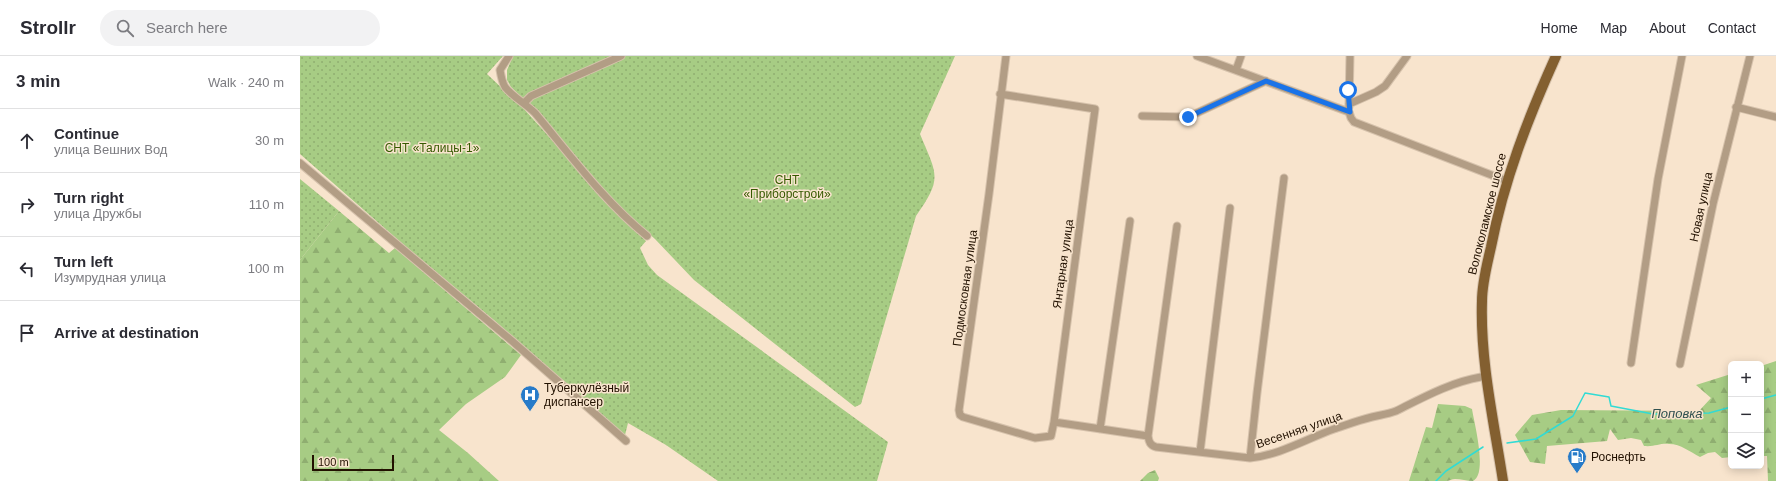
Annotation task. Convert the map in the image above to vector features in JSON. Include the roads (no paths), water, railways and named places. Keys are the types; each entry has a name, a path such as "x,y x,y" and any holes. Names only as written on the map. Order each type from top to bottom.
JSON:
{"main road":[{"name":"Волоколамское шоссе","path":"1497,481 1481,378 1476,300 1486,238 1521,121 1549,56"},
{"name":"Волоколамское шоссе","path":"1503,481 1487,383 1482,300 1504,180 1556,56"}],"street":[{"path":"509,56 500,70 501,78 505,87 524,103 602,194 626,219 647,236"},
{"path":"524,103 531,96 621,56"},
{"name":"Подмосковная улица","path":"1006,56 1000,94 989,194 959,410 960,415 964,417 1035,438 1051,436 1054,422"},
{"path":"1196,56 1349,108 1385,86 1407,56"},
{"path":"1236,70 1241,56"},
{"path":"1350,56 1349,108 1351,118 1354,122 1504,180"},
{"path":"1631,363 1658,179 1682,56"},
{"name":"Новая улица","path":"1680,364 1713,204 1736,107 1750,56"},
{"path":"1142,116 1188,117 1266,81"},
{"name":"Янтарная улица","path":"1000,94 1095,109 1054,422"},
{"path":"1736,107 1776,117"},
{"path":"300,163 509,338 626,441"},
{"path":"1250,458 1284,178"},
{"path":"1200,452 1230,208"},
{"path":"1100,429 1130,221"},
{"path":"1054,422 1148,436 1177,226"},
{"name":"Весенняя улица","path":"1148,436 1152,446 1156,447 1250,458 1274,453 1332,430 1395,411 1409,403 1442,389 1473,378 1481,378"}],"waterway":[{"name":"Поповка","path":"1507,443 1536,439 1573,416 1585,393 1609,397 1611,406 1653,414 1709,413 1728,408"},
{"name":"Поповка","path":"1764,398 1776,395"},
{"name":"Поповка","path":"1436,481 1446,471 1483,447"}],"place":[{"name":"Туберкулёзный диспансер","path":"530,412"},
{"name":"Роснефть","path":"1577,474"}],"park label":[{"name":"СНТ «Талицы-1»","path":"432,148"},
{"name":"СНТ «Приборстрой»","path":"787,187"}]}
